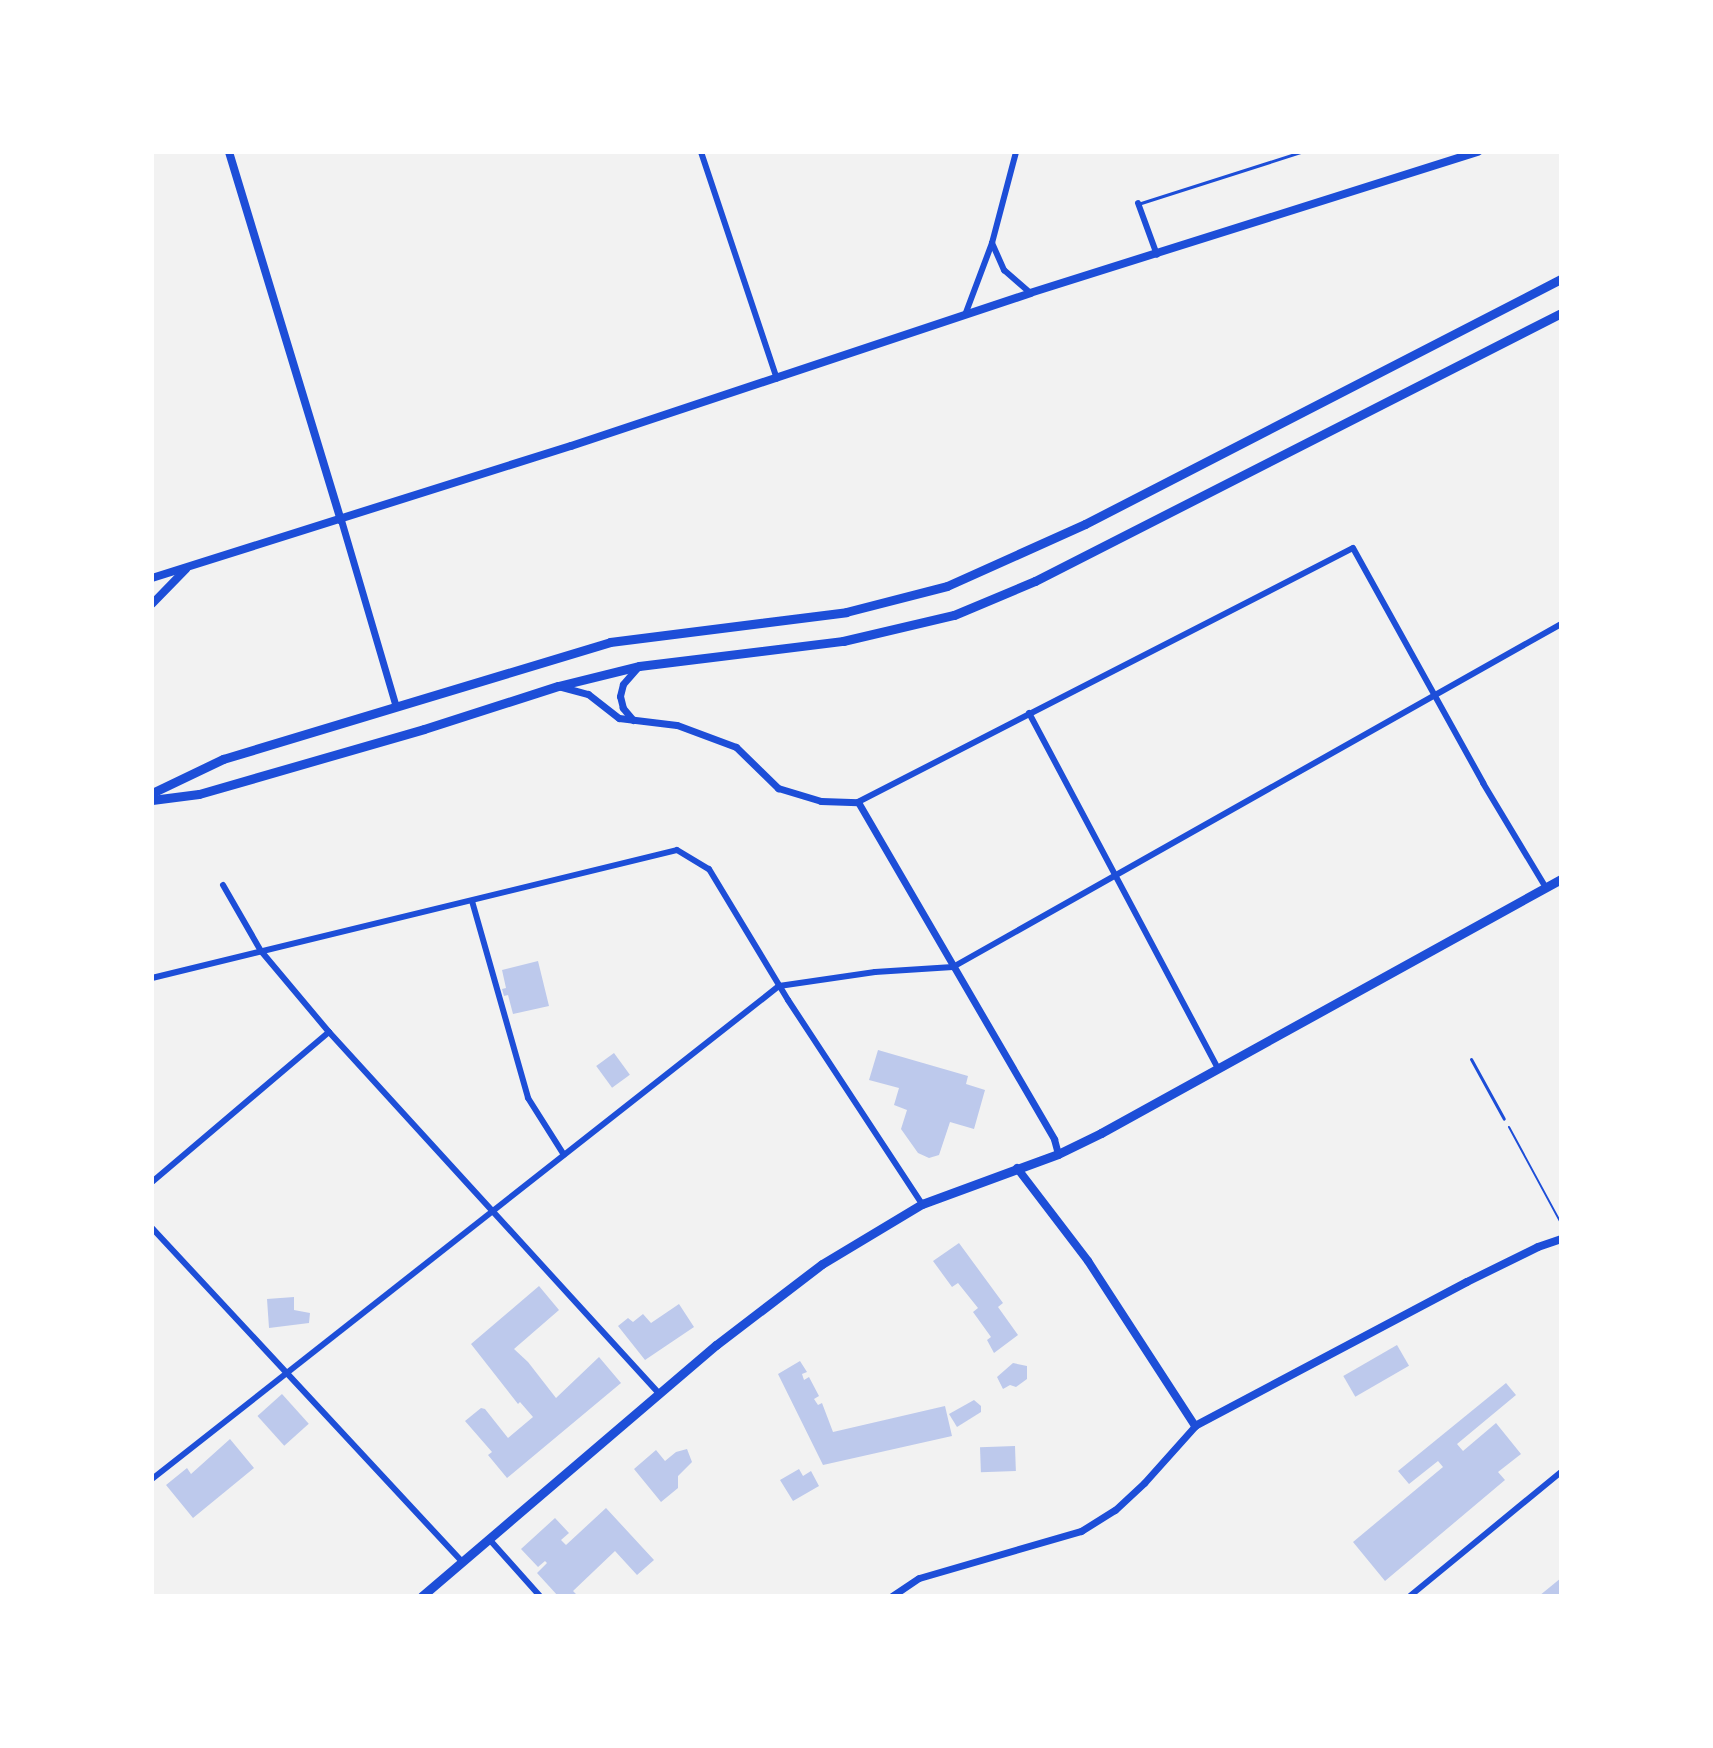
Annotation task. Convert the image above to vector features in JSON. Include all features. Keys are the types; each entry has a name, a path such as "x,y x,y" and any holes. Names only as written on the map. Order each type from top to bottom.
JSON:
{"main road":[{"path":"229,152 341,520"},
{"path":"152,578 777,379 1030,293 1478,152"},
{"path":"152,793 223,759 395,704 610,642 846,612 947,586 1085,524 1561,279"},
{"path":"152,800 199,794 558,686 639,666 843,641 907,629 990,603 1561,313"},
{"path":"152,604 190,566"},
{"path":"422,1596 659,1393 790,1286 922,1204 1058,1154 1561,879"},
{"path":"1017,1168 1088,1261 1195,1426 1467,1282 1561,1239"}],"street":[{"path":"701,152 777,379"},
{"path":"965,315 992,243 1016,152"},
{"path":"1138,203 1157,255"},
{"path":"992,243 1004,270 1030,293"},
{"path":"341,520 395,704"},
{"path":"558,686 588,694 619,718 677,725 736,747 778,788 821,801 858,802 1353,548 1546,888"},
{"path":"152,1479 493,1207 779,986 875,972 953,967 1561,624"},
{"path":"634,722 623,708 620,696 623,684 639,666"},
{"path":"1029,713 1118,875 1218,1069"},
{"path":"858,802 1054,1139 1058,1154"},
{"path":"152,978 677,850 709,869 779,986 922,1204"},
{"path":"223,885 261,951 329,1032 493,1207 659,1393"},
{"path":"472,901 528,1098 564,1155"},
{"path":"152,1182 329,1032"},
{"path":"152,1228 462,1562"},
{"path":"892,1596 919,1578 1081,1531 1115,1510 1195,1426"},
{"path":"1410,1596 1561,1472"},
{"path":"489,1539 540,1596"}],"lane":[{"path":"1138,203 1301,152"},
{"path":"1471,1059 1504,1119"}],"path":[{"path":"1504,1119 1561,1223"}],"building":[{"path":"538,961 549,1006 513,1014 508,995 504,996 502,989 506,988 502,970"},
{"path":"878,1050 968,1076 966,1084 985,1090 974,1129 950,1122 939,1155 929,1158 918,1153 901,1129 907,1110 894,1105 899,1088 869,1080"},
{"path":"614,1053 630,1075 612,1088 596,1066"},
{"path":"959,1243 1003,1303 998,1307 1018,1335 994,1353 987,1340 991,1337 973,1312 978,1308 958,1283 952,1287 933,1261"},
{"path":"539,1286 559,1310 514,1349 556,1398 599,1357 621,1383 507,1478 488,1455 492,1452 465,1421 481,1408 485,1409 508,1438 533,1417 520,1402 518,1404 471,1344"},
{"path":"294,1297 294,1310 310,1313 309,1323 269,1328 267,1299"},
{"path":"679,1304 694,1327 645,1360 618,1326 628,1318 633,1322 643,1314 651,1323"},
{"path":"1397,1345 1409,1366 1355,1397 1343,1376"},
{"path":"800,1361 807,1372 802,1374 804,1380 809,1377 819,1396 814,1399 818,1405 822,1403 833,1432 945,1406 952,1436 823,1465 778,1374"},
{"path":"1013,1363 1027,1366 1027,1379 1016,1387 1010,1385 1003,1389 997,1377"},
{"path":"1506,1383 1516,1395 1457,1444 1463,1451 1496,1423 1521,1454 1498,1472 1505,1480 1385,1581 1353,1542 1443,1467 1438,1461 1409,1484 1398,1471"},
{"path":"282,1394 309,1424 284,1446 257,1416"},
{"path":"974,1400 981,1406 981,1412 957,1427 949,1414"},
{"path":"230,1439 254,1468 193,1518 166,1485 187,1468 191,1474"},
{"path":"1015,1446 1016,1471 981,1472 980,1447"},
{"path":"687,1449 692,1462 678,1476 678,1488 661,1502 634,1469 656,1450 665,1461 676,1452"},
{"path":"799,1469 803,1476 811,1471 819,1486 793,1501 780,1480"},
{"path":"606,1508 654,1560 637,1575 615,1551 573,1591 578,1596 558,1596 537,1573 547,1563 545,1561 538,1567 521,1549 555,1518 569,1533 561,1540 566,1545"},
{"path":"1561,1578 1561,1596 1539,1596"}]}
